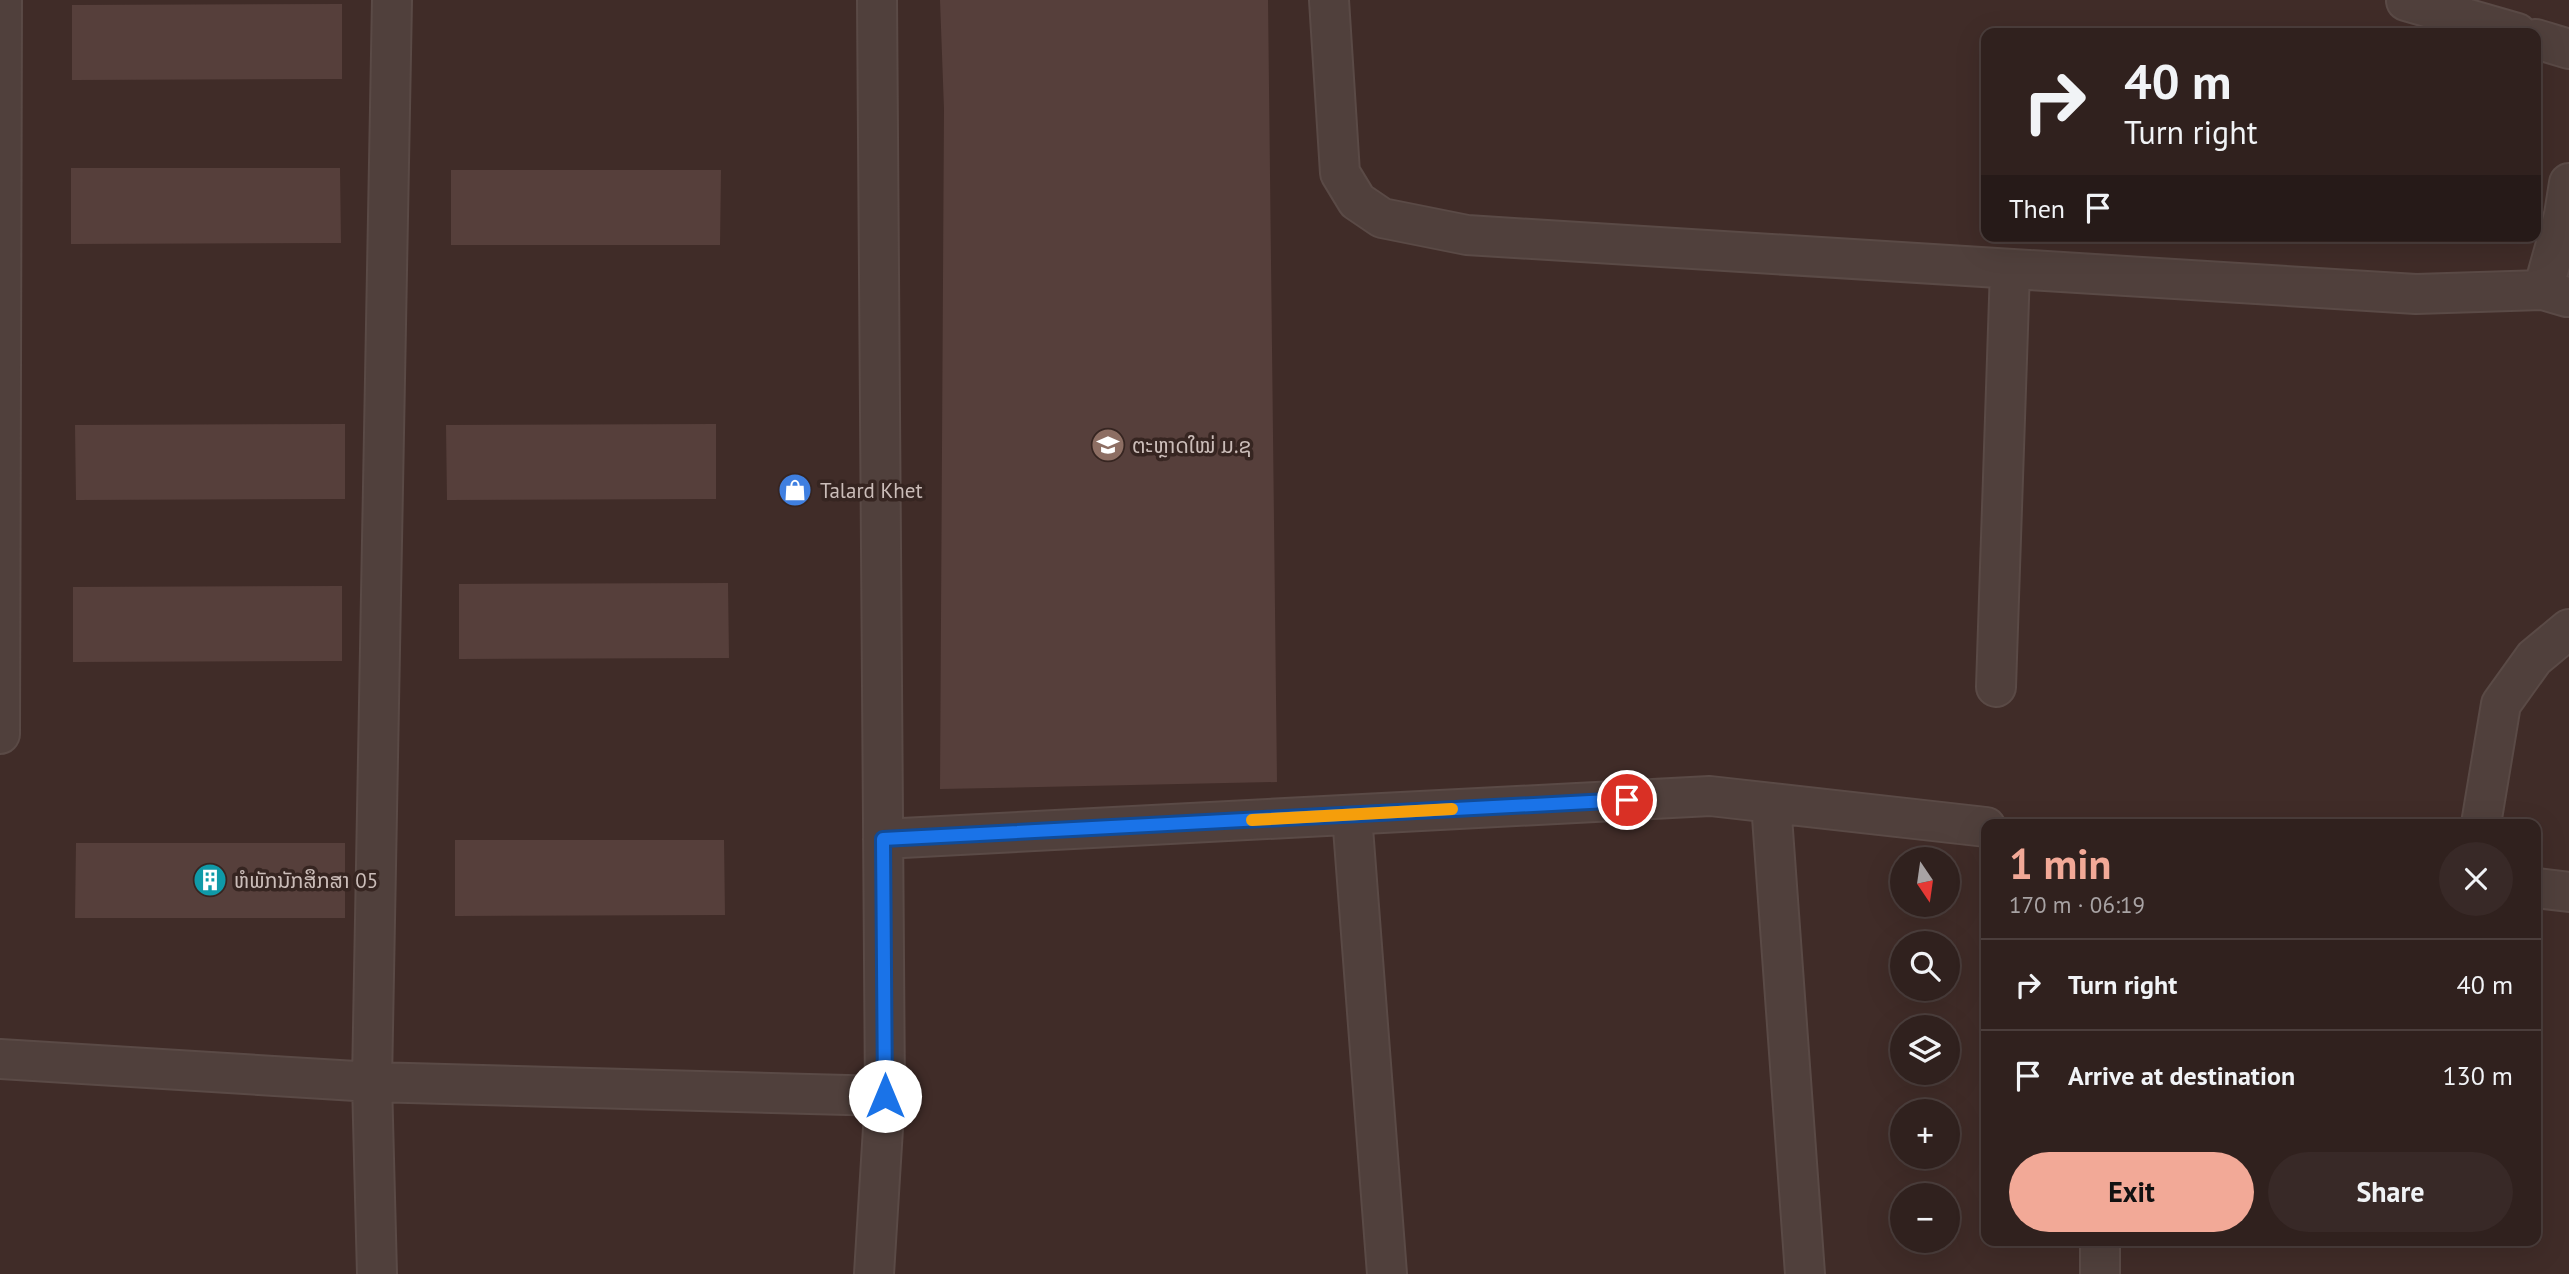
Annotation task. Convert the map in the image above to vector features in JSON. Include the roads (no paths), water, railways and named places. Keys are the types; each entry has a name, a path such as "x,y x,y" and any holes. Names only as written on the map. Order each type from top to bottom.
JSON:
{"street":[{"path":"0,734 2,0"},
{"path":"377,1274 372,1082 392,0"},
{"path":"874,1274 885,1096 877,0"},
{"path":"1329,0 1340,173 1357,201 1382,218 1466,235 2416,294 2556,294 2569,183"},
{"path":"2406,1 2500,28"},
{"path":"2541,41 2569,49"},
{"path":"1996,687 2010,269"},
{"path":"2482,819 2501,704 2534,658 2569,629"},
{"path":"883,839 1710,796 1981,826"},
{"path":"1772,803 1805,1274"},
{"path":"1352,815 1387,1274"},
{"path":"2541,889 2569,892"},
{"path":"0,1059 372,1082 885,1096"},
{"path":"2100,1274 2101,1246"}],"place":[{"name":"ຕະຫຼາດໃໝ່ ມ.ຊ","path":"1108,445"},
{"name":"Talard Khet","path":"795,490"},
{"name":"ຫໍພັກນັກສຶກສາ 05","path":"210,880"}]}
